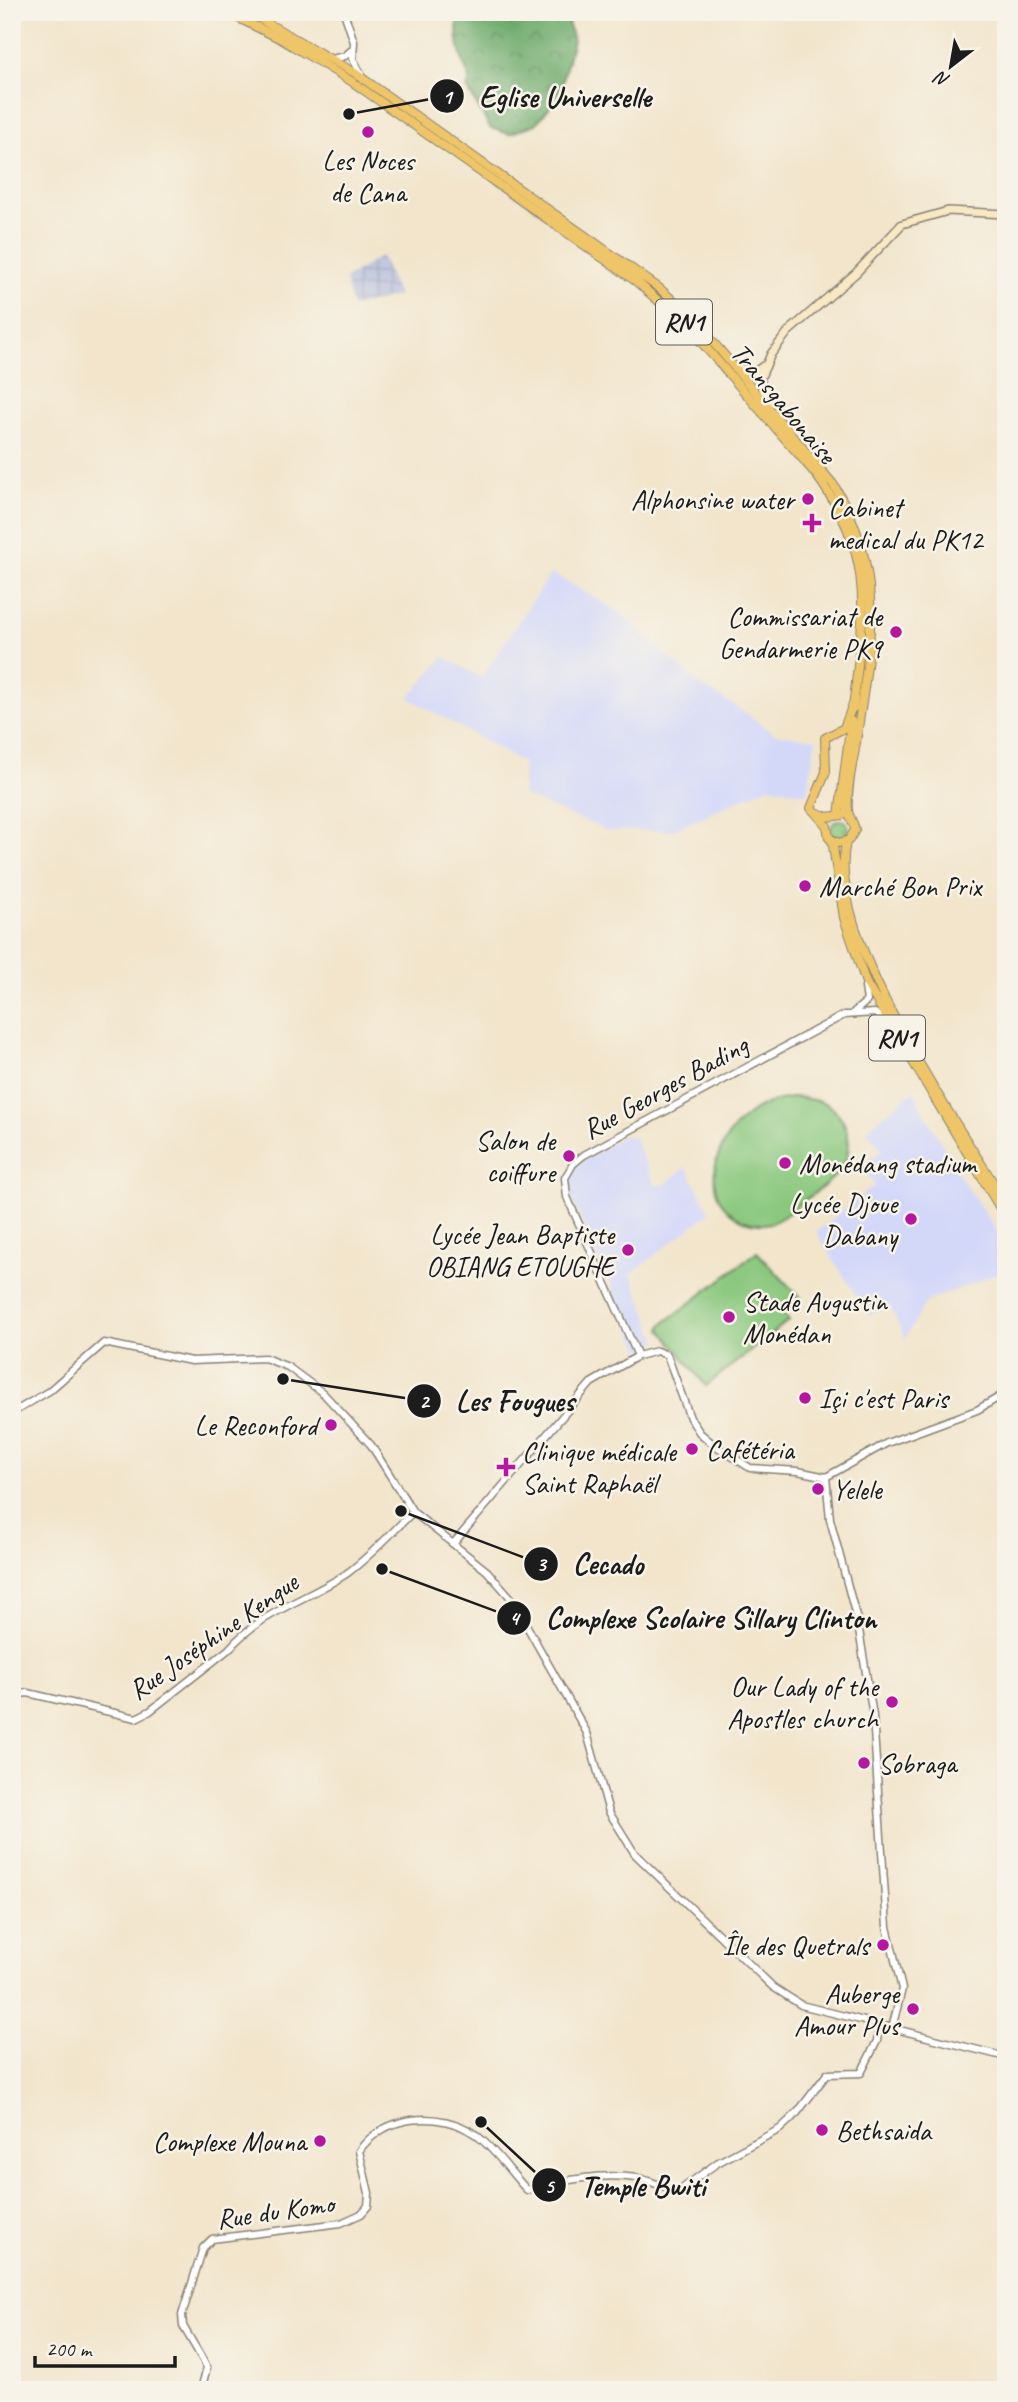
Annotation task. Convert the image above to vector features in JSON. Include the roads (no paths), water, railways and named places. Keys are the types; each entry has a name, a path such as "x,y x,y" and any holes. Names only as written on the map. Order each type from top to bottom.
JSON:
{"highway":[{"name":"Transgabonaise","path":"226,12 281,39 351,81 637,282 688,327 815,473 846,523 859,562 864,599 853,704 836,816"},
{"name":"Transgabonaise","path":"248,12 366,81 642,275 685,311 817,463 849,508 868,563 873,601 849,795 849,817"},
{"path":"827,826 814,814 812,806 826,772 825,738 844,728 853,704"},
{"path":"812,806 820,816 849,817"},
{"name":"RN1","path":"836,816 827,826 832,840 844,918 860,969 896,1038 1006,1218"},
{"name":"RN1","path":"849,817 855,830 846,842 845,870 849,899 871,972 1006,1203"},
{"path":"832,840 846,842"}],"main road":[{"path":"734,366 753,373 766,363 788,331 856,274 902,224 948,211 1006,214"},
{"path":"766,363 760,384 770,406"}],"street":[{"path":"344,12 354,48 355,65 366,81"},
{"path":"332,59 345,56 354,48"},
{"path":"853,1013 867,1001 860,969"},
{"path":"853,1013 877,1014 896,1038"},
{"name":"Rue Georges Bading","path":"638,1356 567,1197 564,1182 570,1167 584,1155 613,1138 840,1016 853,1013"},
{"path":"12,1413 49,1391 104,1343 191,1361 265,1358 303,1377 343,1414 371,1445 413,1511 494,1579 531,1630 591,1741 612,1818 640,1859 779,1993 808,2008 1006,2057"},
{"path":"453,1544 590,1384 638,1356 657,1351 667,1355 695,1426 734,1460 750,1468 798,1471 826,1477 887,1443 977,1410 1006,1393"},
{"path":"826,1477 830,1519 861,1637 873,1716 887,1927 902,1989 892,2028"},
{"name":"Rue Joséphine Kengue","path":"12,1695 28,1693 124,1717 144,1716 229,1649 239,1637 307,1593 348,1572 373,1552 413,1511"},
{"name":"Rue du Komo","path":"201,2390 207,2367 186,2331 182,2315 204,2245 214,2238 280,2233 341,2224 358,2217 369,2198 359,2151 384,2130 416,2118 444,2122 466,2129 479,2137 527,2190 576,2178 607,2176 640,2178 671,2190 685,2189 717,2163 784,2126 827,2074 861,2073 877,2041 879,2026"}],"place":[{"name":"Eglise Universelle","path":"349,114"},
{"name":"Les Noces de Cana","path":"368,132"},
{"name":"Alphonsine water","path":"808,499"},
{"name":"Cabinet medical du PK12","path":"812,523"},
{"name":"Commissariat de Gendarmerie PK9","path":"896,632"},
{"name":"Marché Bon Prix","path":"805,886"},
{"name":"Salon de coiffure","path":"569,1156"},
{"name":"Monédang stadium","path":"785,1163"},
{"name":"Lycée Djoue Dabany","path":"911,1219"},
{"name":"Lycée Jean Baptiste OBIANG ETOUGHE","path":"628,1250"},
{"name":"Stade Augustin Monédan","path":"729,1317"},
{"name":"Les Fougues","path":"283,1379"},
{"name":"Içi c'est Paris","path":"805,1398"},
{"name":"Le Reconford","path":"331,1425"},
{"name":"Cafétéria","path":"692,1449"},
{"name":"Clinique médicale Saint Raphaël","path":"506,1467"},
{"name":"Yelele","path":"818,1489"},
{"name":"Cecado","path":"401,1511"},
{"name":"Complexe Scolaire Sillary Clinton","path":"382,1569"},
{"name":"Our Lady of the Apostles church","path":"892,1702"},
{"name":"Sobraga","path":"864,1763"},
{"name":"Île des Quetrals","path":"883,1945"},
{"name":"Auberge Amour Plus","path":"913,2009"},
{"name":"Temple Bwiti","path":"481,2122"},
{"name":"Bethsaida","path":"822,2130"},
{"name":"Complexe Mouna","path":"320,2141"}]}
